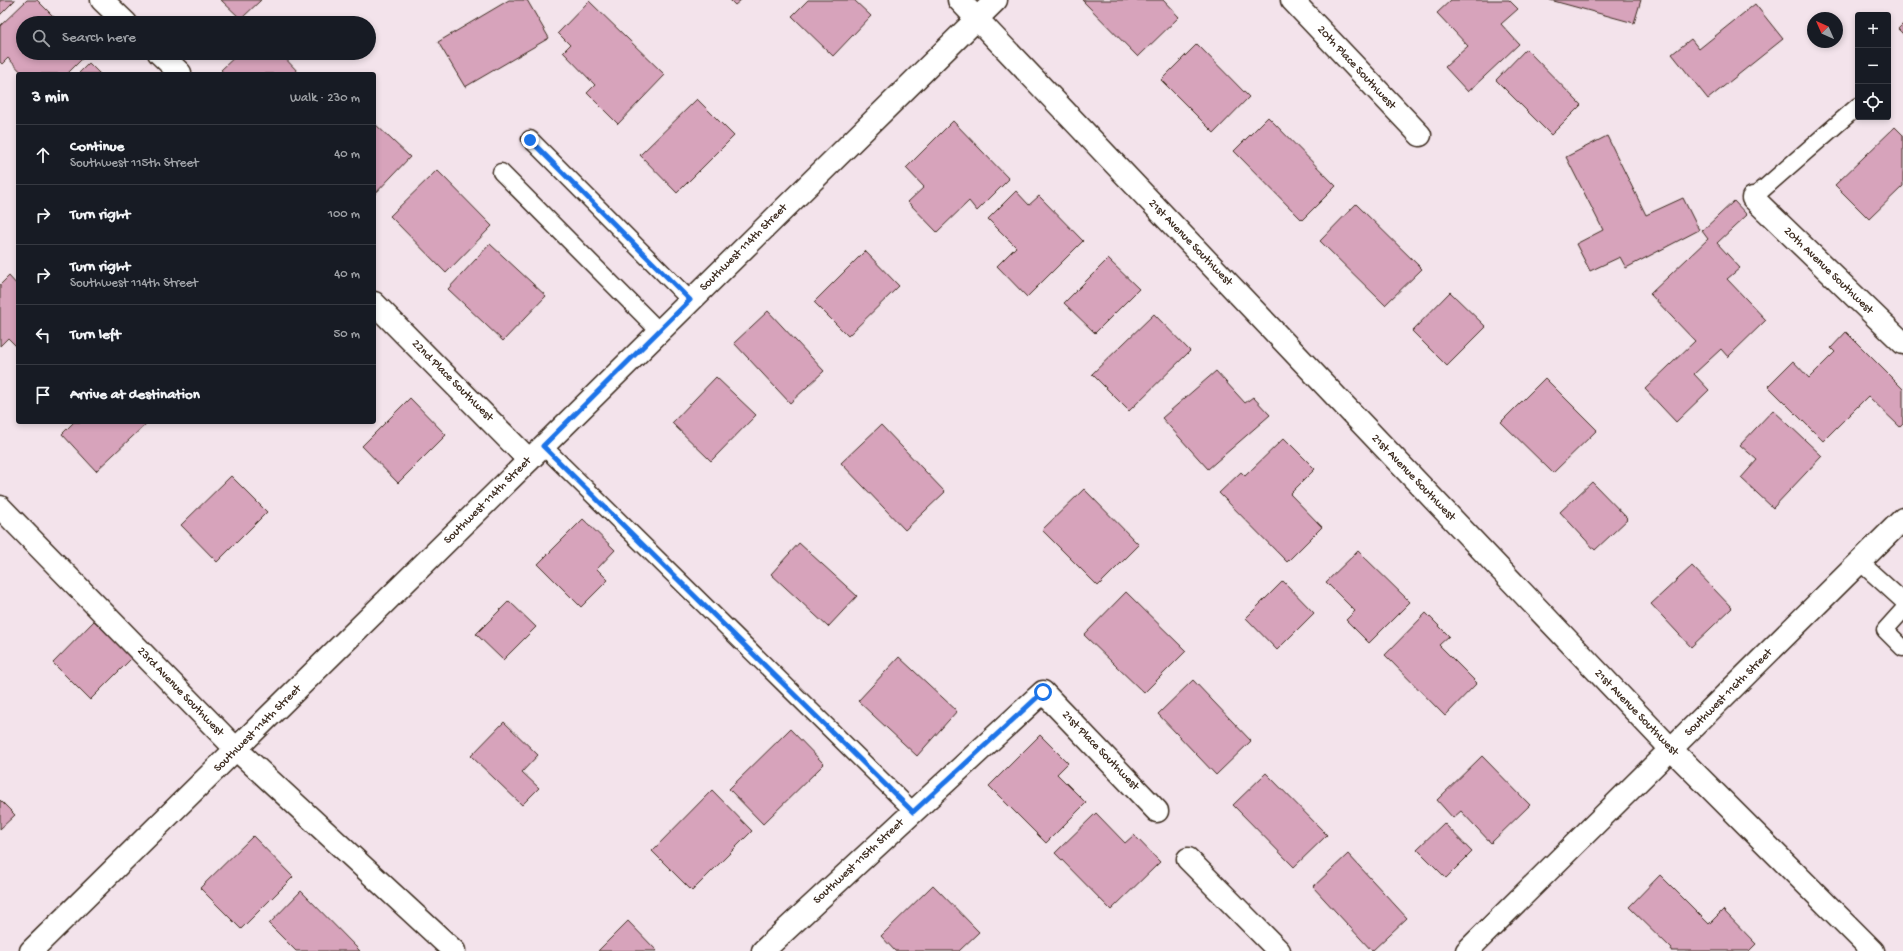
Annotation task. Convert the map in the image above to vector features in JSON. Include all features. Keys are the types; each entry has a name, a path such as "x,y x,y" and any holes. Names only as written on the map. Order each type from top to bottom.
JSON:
{"street":[{"path":"102,0 119,16"},
{"name":"21st Avenue Southwest","path":"959,0 1672,750 1873,951"},
{"name":"Southwest 114th Street","path":"31,951 237,750 690,300 996,0"},
{"name":"20th Place Southwest","path":"1292,0 1420,135"},
{"path":"166,60 179,72"},
{"name":"20th Avenue Southwest","path":"1753,198 1903,343"},
{"name":"22nd Place Southwest","path":"376,305 536,453"},
{"name":"23rd Avenue Southwest","path":"0,507 237,750 454,951"},
{"name":"Southwest 116th Street","path":"1468,951 1903,519"},
{"name":"Southwest 115th Street","path":"762,951 1043,692"},
{"name":"21st Place Southwest","path":"1043,692 1157,811"},
{"path":"1188,860 1279,951"}],"lane":[{"path":"1753,198 1855,109"},
{"path":"530,140 690,300"},
{"path":"501,172 659,331"},
{"path":"536,453 913,812"},
{"path":"1860,562 1903,601"},
{"path":"1903,610 1885,630 1903,648"}],"building":[{"path":"0,0 15,0 0,15"},
{"path":"27,0 37,0 53,16 16,16 16,60 81,60 69,72 21,72 8,58 2,64 0,62 0,26"},
{"path":"221,0 261,0 244,16 238,16"},
{"path":"509,0 527,0 549,38 465,87 438,42"},
{"path":"730,0 741,0 735,5"},
{"path":"808,0 854,0 871,16 833,56 792,16"},
{"path":"1082,0 1163,0 1179,17 1138,57"},
{"path":"1451,0 1509,0 1518,9 1501,24 1519,44 1468,92 1445,67 1468,46 1437,13"},
{"path":"1550,0 1641,0 1634,23"},
{"path":"589,1 665,75 618,124 587,93 595,85 563,52 570,45 558,33"},
{"path":"1755,4 1783,39 1708,99 1672,54 1691,39 1699,49"},
{"path":"1903,24 1903,34 1898,29"},
{"path":"1197,44 1249,97 1214,133 1161,80"},
{"path":"1526,49 1581,105 1551,135 1496,80"},
{"path":"232,60 287,60 298,72 223,72 221,70"},
{"path":"89,63 98,72 80,72"},
{"path":"697,99 734,136 677,193 640,155"},
{"path":"1268,117 1336,186 1302,220 1234,151"},
{"path":"953,121 1009,179 977,211 969,201 937,232 908,202 924,187 906,168"},
{"path":"376,125 410,157 376,193"},
{"path":"1895,127 1903,135 1903,186 1869,219 1835,185"},
{"path":"1607,136 1646,215 1683,198 1699,230 1626,268 1620,257 1590,271 1576,244 1603,230 1566,157"},
{"path":"437,170 492,226 446,273 390,216"},
{"path":"1016,191 1029,205 1039,196 1083,241 1027,297 997,266 1016,247 988,219"},
{"path":"1734,201 1747,215 1717,243 1740,268 1727,279 1766,320 1728,357 1721,349 1694,374 1709,390 1676,422 1645,389 1695,341 1650,294 1708,239 1702,231"},
{"path":"1356,204 1422,269 1385,305 1320,241"},
{"path":"490,244 546,296 503,341 448,289"},
{"path":"865,251 899,286 848,336 814,302"},
{"path":"1108,259 1139,289 1095,333 1064,303"},
{"path":"9,276 16,284 16,346 8,338 0,346 0,285"},
{"path":"1450,292 1486,327 1447,366 1412,331"},
{"path":"768,311 824,371 790,403 734,343"},
{"path":"1154,314 1190,351 1129,411 1092,374"},
{"path":"1846,332 1903,389 1903,424 1900,427 1868,396 1823,441 1768,386 1793,361 1809,378 1835,352 1831,348"},
{"path":"1216,371 1245,403 1253,397 1270,415 1208,469 1162,418"},
{"path":"716,377 756,415 711,461 672,423"},
{"path":"1545,378 1597,430 1553,473 1501,422"},
{"path":"410,398 446,435 398,483 362,446"},
{"path":"1773,410 1822,456 1773,508 1741,478 1757,460 1740,445"},
{"path":"72,424 146,424 96,471 62,434"},
{"path":"881,425 945,492 905,530 841,463"},
{"path":"1284,438 1315,469 1290,494 1322,527 1287,562 1219,493 1241,472 1245,476"},
{"path":"231,476 267,512 217,562 181,525"},
{"path":"1592,482 1628,519 1595,550 1560,512"},
{"path":"1084,489 1139,545 1098,586 1042,530"},
{"path":"583,519 615,550 597,569 608,580 581,607 538,564"},
{"path":"799,543 857,596 828,627 771,574"},
{"path":"1358,551 1410,602 1369,643 1346,620 1355,611 1326,582"},
{"path":"1692,566 1732,608 1691,647 1651,604"},
{"path":"1283,581 1314,613 1277,650 1246,618"},
{"path":"1126,592 1186,651 1144,693 1084,635"},
{"path":"509,601 536,627 503,660 476,634"},
{"path":"1426,613 1449,636 1439,645 1477,683 1445,716 1385,655"},
{"path":"94,621 132,658 90,700 53,663"},
{"path":"899,657 957,711 917,756 858,701"},
{"path":"1193,680 1251,741 1216,775 1158,714"},
{"path":"504,722 538,755 522,772 539,788 522,805 471,756"},
{"path":"790,729 824,764 763,824 729,789"},
{"path":"1040,735 1068,763 1057,774 1086,803 1046,843 989,786"},
{"path":"1482,756 1530,805 1491,843 1461,811 1453,818 1437,800"},
{"path":"1266,773 1327,835 1294,867 1233,805"},
{"path":"712,790 752,831 692,891 652,851"},
{"path":"0,800 15,815 0,829"},
{"path":"1096,813 1125,843 1134,835 1160,862 1111,910 1055,853"},
{"path":"1444,823 1472,852 1446,878 1417,849"},
{"path":"253,836 293,877 241,929 200,888"},
{"path":"1348,854 1407,918 1372,951 1313,887"},
{"path":"1660,875 1709,924 1723,910 1756,944 1749,951 1671,951 1672,949 1629,907"},
{"path":"933,885 979,932 959,951 895,951 881,936"},
{"path":"301,891 360,951 296,951 269,924"},
{"path":"628,921 657,951 598,951"}],"route":[{"path":"530,140 690,300 543,446 913,812 1043,692"}]}
